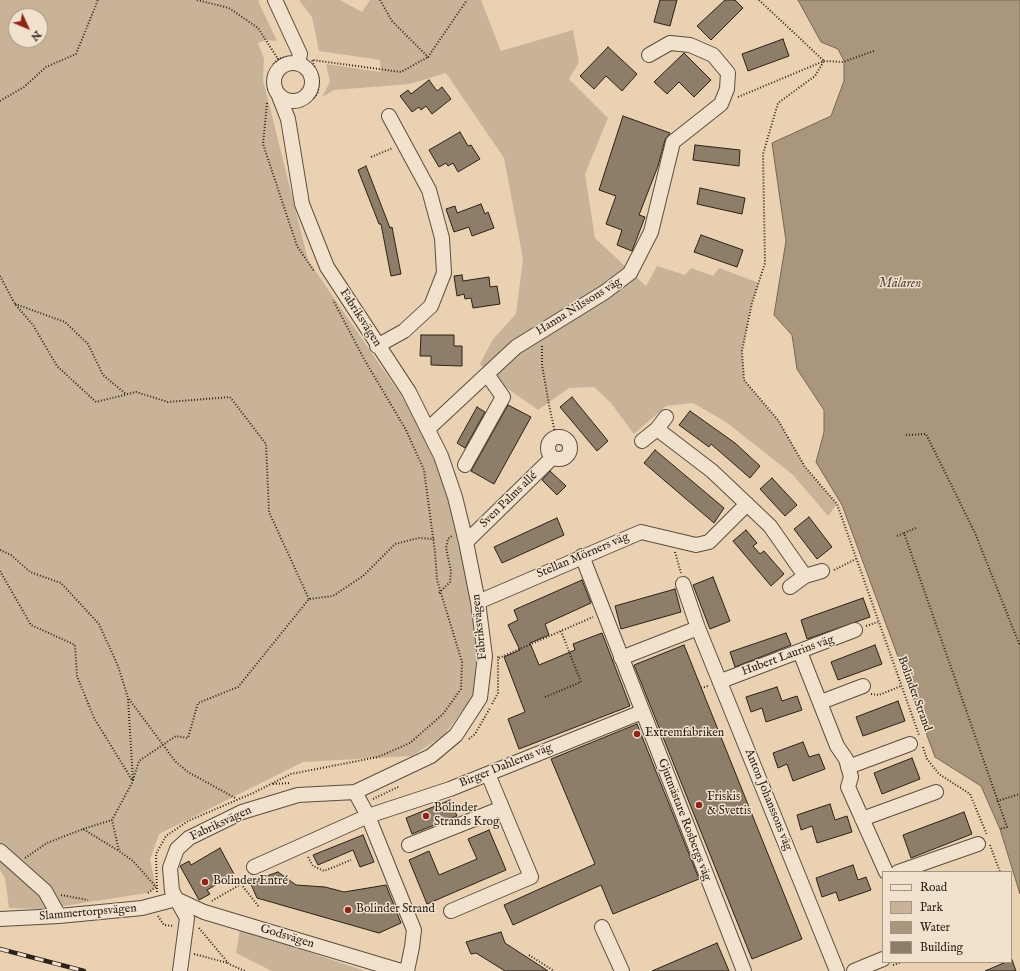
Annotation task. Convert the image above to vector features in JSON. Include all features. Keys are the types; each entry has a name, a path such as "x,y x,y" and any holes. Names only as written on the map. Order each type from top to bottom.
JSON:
{"street":[{"path":"275,0 300,54 287,62"},
{"path":"648,55 670,43 690,45 713,55 728,73 727,89 721,104"},
{"path":"287,62 306,68 312,80 308,98 288,119"},
{"name":"Fabriksvägen","path":"180,971 187,918 172,891 170,868 177,849 189,838 242,812 298,795 355,792 431,756 456,735 480,698 485,656 478,602 465,537 456,497 441,456 409,392 327,267 302,204 288,119 272,96 274,75 277,70 287,62"},
{"path":"272,96 292,101 308,98"},
{"name":"Hanna Nilssons väg","path":"428,429 516,347 541,330 605,292 630,273 651,232 673,142 721,104"},
{"path":"378,346 404,331 431,306 444,273 442,238 429,190 390,116"},
{"path":"465,465 503,397 487,374"},
{"path":"642,441 657,429 666,417"},
{"path":"657,429 712,471 770,526 805,576"},
{"name":"Sven Palms allé","path":"465,537 552,458 563,458 570,452 568,441 561,437 556,437"},
{"name":"Stellan Mörners väg","path":"478,602 582,556 641,532 696,545 709,542 747,504"},
{"name":"Gjutmästare Rosbergs väg","path":"582,556 744,971"},
{"path":"790,587 805,576 822,571"},
{"name":"Anton Johanssons väg","path":"682,579 698,628 721,681 837,971"},
{"path":"621,658 698,628"},
{"name":"Hubert Laurins väg","path":"721,681 855,630"},
{"path":"800,652 821,702 837,746 848,767 851,777 848,787 886,871"},
{"path":"821,702 863,686"},
{"name":"Birger Dahlerus väg","path":"254,867 368,816 450,789 642,712"},
{"path":"848,767 917,742"},
{"path":"451,911 530,877 488,774"},
{"path":"355,792 368,816 414,930 407,971"},
{"path":"862,819 936,792"},
{"path":"409,846 502,808"},
{"path":"901,871 978,844"},
{"path":"0,851 44,891 59,916"},
{"name":"Slammertorpsvägen","path":"0,919 59,916 142,908 176,899"},
{"name":"Godsvägen","path":"176,899 204,912 401,971"},
{"path":"602,927 622,971"},
{"path":"854,971 882,959"}],"path":[{"path":"0,101 24,87 46,67 76,54 98,0"},
{"path":"198,0 229,8 258,28 287,62 268,78 272,96 263,144 296,246 317,276"},
{"path":"380,0 392,21 428,57"},
{"path":"308,98 318,92 319,80 312,60 401,72 428,57 467,0"},
{"path":"759,0 824,61"},
{"path":"721,104 824,61 843,62 874,50"},
{"name":"Bolinder Strand","path":"824,61 815,76 778,103 763,154 765,263 752,303 742,351 744,380 778,420 805,466 836,504 901,686 917,742 927,759 939,774 970,794 1000,871"},
{"path":"371,157 382,152"},
{"path":"0,276 15,304 33,325 57,366 96,402 136,392 168,402 230,397 266,444 269,512 309,599"},
{"path":"229,964 198,927 164,925 158,917 156,854 166,836 188,821 254,793 291,774 378,757 410,743 443,714 461,689 462,662 439,593 434,539 424,470 406,430 364,359 329,294"},
{"path":"15,304 65,322 88,344 103,375 126,394"},
{"path":"541,330 542,365 556,437"},
{"path":"906,435 926,434 976,533 1020,646"},
{"path":"897,536 916,528"},
{"path":"904,533 1007,828 1000,829"},
{"path":"439,593 450,582 451,571 446,548 448,539 465,537"},
{"path":"119,851 112,820 133,781 139,761 176,736 188,738 198,703 238,687 309,599 333,596 363,576 395,544 419,538 434,539"},
{"path":"0,550 11,555 30,572 61,583 99,624 118,666 128,698 129,746 133,781"},
{"path":"678,562 682,579"},
{"path":"0,571 31,624 75,645 77,676 94,718 133,781"},
{"path":"499,658 603,612"},
{"path":"545,697 581,682 561,631"},
{"path":"863,686 868,694 879,695 901,686"},
{"path":"128,698 175,761 188,772 238,799"},
{"path":"997,801 1020,794"},
{"path":"16,867 26,857 47,843 112,820"},
{"path":"83,829 119,851 133,862 156,887"},
{"path":"309,858 312,866 324,872 351,860"},
{"path":"211,901 241,884 259,907"},
{"path":"147,893 156,887"},
{"path":"44,891 94,901"},
{"path":"189,952 229,964 245,971"},
{"path":"529,955 554,971"}],"green space":[{"path":"0,0 260,0 258,1 277,41 265,40 258,43 264,59 263,80 308,260 406,403 454,500 477,646 474,695 444,735 412,756 303,762 159,834 150,860 156,887 147,893 44,909 9,908 5,878 0,870"},
{"path":"299,0 340,0 362,12 370,0 481,0 501,51 573,30 579,62 569,79 608,118 585,174 595,238 646,286 657,266 685,275 691,268 713,276 719,268 759,283 752,303 742,351 744,380 778,420 805,467 837,504 828,516 793,475 726,422 693,403 666,406 634,434 610,402 594,387 569,388 538,410 487,374 480,364 493,339 516,314 523,259 504,158 446,73 410,84 334,90 322,97 330,82 326,64 381,72 380,60 319,51 312,17"},
{"path":"240,929 365,971 272,971 236,953"}],"water":[{"name":"Mälaren","path":"798,0 1020,0 1020,894 1000,829 981,786 935,757 842,505 816,462 824,432 824,410 797,369 792,335 774,315 786,241 772,143 831,116 844,81 844,61 838,49 821,42"}],"building":[{"path":"660,0 677,0 670,26 654,22"},
{"path":"725,0 735,0 743,8 711,40 697,26"},
{"path":"783,39 789,56 748,71 742,54"},
{"path":"608,47 637,74 622,91 606,76 594,89 580,76"},
{"path":"684,53 711,80 694,97 679,82 667,94 654,82"},
{"path":"429,80 437,91 442,87 451,99 432,114 426,106 421,110 419,107 412,112 400,96 408,90 411,94"},
{"path":"623,116 670,133 665,140 658,166 639,215 645,217 632,251 617,245 622,230 606,224 616,196 599,190"},
{"path":"460,132 468,146 471,145 480,159 458,172 453,163 448,166 446,163 439,167 429,150"},
{"path":"695,145 740,150 739,166 693,160"},
{"path":"366,166 390,228 392,227 401,274 391,276 381,224 379,224 358,170"},
{"path":"700,188 745,198 742,214 697,204"},
{"path":"481,204 485,214 488,212 494,228 472,236 469,227 454,232 446,209 455,206 457,213"},
{"path":"701,235 743,250 737,267 694,252"},
{"path":"462,275 463,281 489,277 490,287 497,286 500,304 473,308 471,298 465,299 464,294 457,296 454,276"},
{"path":"421,335 454,335 454,346 462,346 462,366 431,365 431,356 420,356"},
{"path":"572,397 608,441 597,451 560,407"},
{"path":"508,405 531,417 494,484 471,471"},
{"path":"477,407 485,412 465,448 457,443"},
{"path":"690,411 735,443 760,466 750,478 711,444 709,447 679,425"},
{"path":"655,450 724,508 714,523 644,463"},
{"path":"550,471 566,486 557,495 542,480"},
{"path":"772,478 797,505 785,516 760,489"},
{"path":"809,517 832,547 817,559 794,529"},
{"path":"557,518 564,535 502,563 494,547"},
{"path":"746,530 757,543 753,546 760,554 764,551 784,574 771,586 733,541"},
{"path":"713,577 730,621 710,629 693,585"},
{"path":"582,580 591,603 545,624 549,635 530,643 539,665 575,650 573,644 602,633 630,706 519,749 508,719 525,712 504,657 520,650 508,625 518,620 514,610"},
{"path":"675,589 681,612 621,629 615,606"},
{"path":"863,598 870,617 807,639 801,620"},
{"path":"786,633 791,645 735,667 730,652"},
{"path":"684,645 802,939 752,959 634,665"},
{"path":"875,645 882,664 838,680 831,662"},
{"path":"777,687 782,701 797,696 802,710 766,722 762,708 751,712 746,697"},
{"path":"898,701 905,721 863,736 856,717"},
{"path":"637,724 699,879 613,914 601,885 513,925 504,905 595,864 551,759"},
{"path":"803,742 809,757 819,754 825,769 793,781 787,764 778,768 773,753"},
{"path":"912,758 920,779 882,794 874,773"},
{"path":"450,800 457,816 412,834 406,818"},
{"path":"830,804 835,820 847,816 852,832 817,843 812,826 801,830 797,815"},
{"path":"964,812 972,834 911,858 903,835"},
{"path":"489,830 506,870 427,904 409,860 429,851 439,875 477,859 468,839"},
{"path":"363,835 374,862 360,867 353,850 318,865 313,855"},
{"name":"Bolinder Entré","path":"220,848 234,874 207,890 210,894 199,900 180,866 189,861 191,865"},
{"path":"853,865 858,880 866,877 871,890 839,901 836,892 822,897 816,878"},
{"name":"Bolinder Strand","path":"278,872 296,885 325,887 344,892 386,885 401,923 379,933 257,898 250,882"},
{"path":"501,932 505,943 548,971 505,971 476,953 471,954 466,942"},
{"path":"717,943 729,971 652,971"},
{"path":"1012,960 1016,971 985,971 1004,963 1012,963"}],"railway":[{"path":"0,949 84,971"}],"place":[{"name":"Extremfabriken","path":"637,734"},
{"name":"Friskis & Svettis","path":"699,805"},
{"name":"Bolinder Strands Krog","path":"426,816"},
{"name":"Bolinder Entré","path":"205,882"},
{"name":"Bolinder Strand","path":"348,910"}]}
